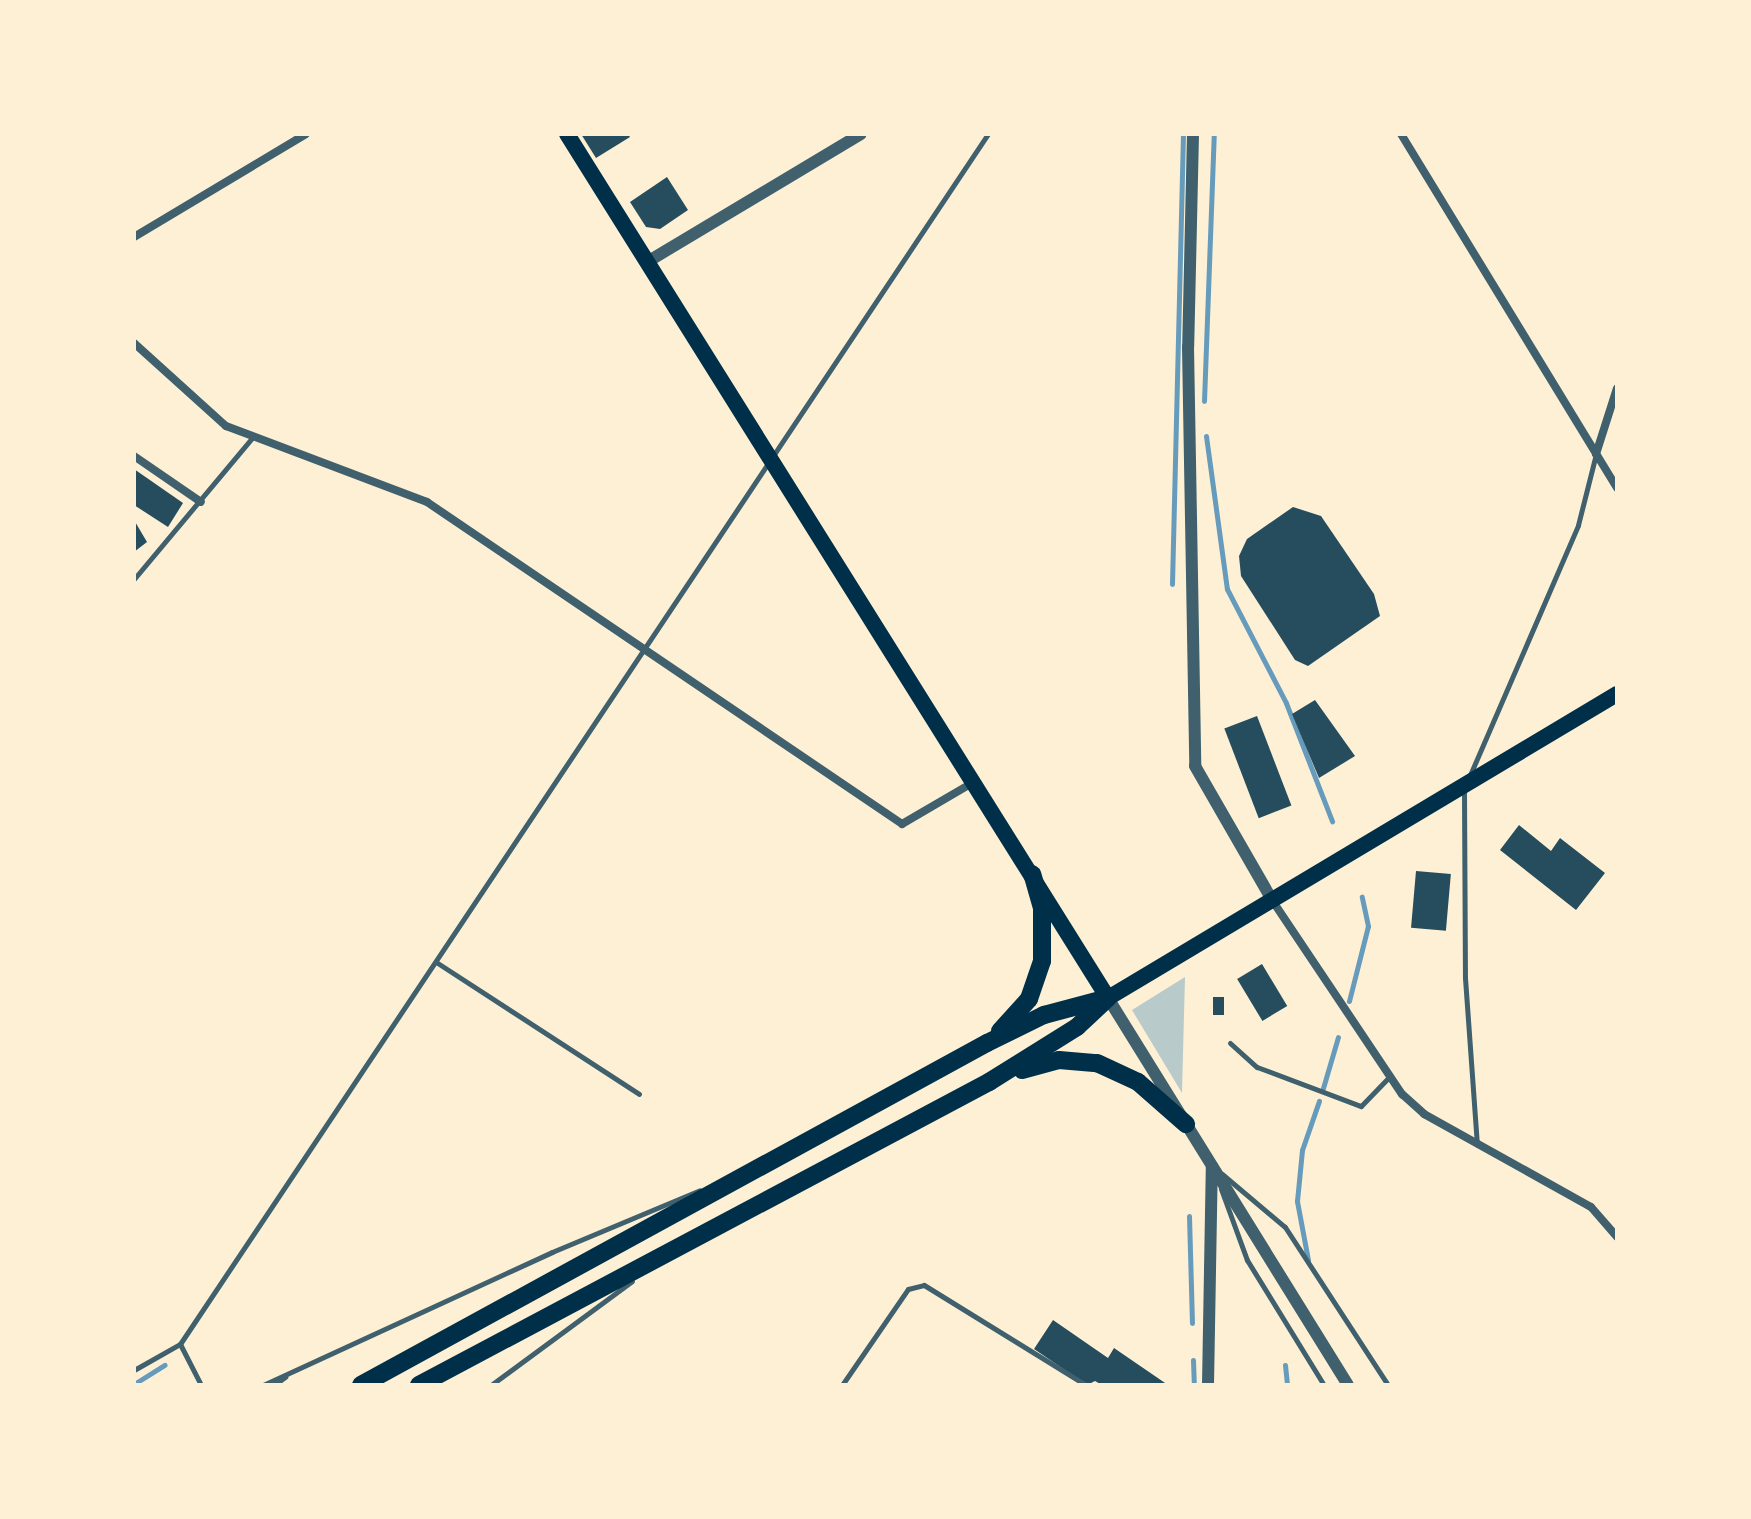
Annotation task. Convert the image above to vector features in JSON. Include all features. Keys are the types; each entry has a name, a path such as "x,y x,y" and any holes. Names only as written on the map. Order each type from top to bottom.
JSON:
{"highway":[{"path":"987,1043 1017,1016 1037,984 1045,932 1032,874"},
{"path":"361,1385 745,1171 987,1043 1044,1015 1108,998"},
{"path":"419,1385 989,1082 1077,1027 1108,998"},
{"path":"989,1082 1059,1060 1097,1063 1138,1082 1186,1124"}],"main road":[{"path":"567,134 772,464 975,781 1108,998 1617,694"}],"street":[{"path":"134,237 306,134"},
{"path":"647,262 861,134"},
{"path":"1193,134 1188,347 1195,766 1272,900 1388,1078 1424,1114 1591,1207 1617,1237"},
{"path":"1401,134 1617,488"},
{"path":"134,343 201,407 252,438 427,502 902,824 975,781"},
{"path":"1596,454 1617,388"},
{"path":"134,456 201,502"},
{"path":"1108,998 1348,1385"},
{"path":"1208,1385 1212,1166"}],"lane":[{"path":"134,1370 180,1344 772,464 988,134"},
{"path":"134,579 252,438"},
{"path":"1477,1146 1465,978 1464,785 1554,586 1578,525 1596,454"},
{"path":"436,962 639,1094"},
{"path":"1230,1043 1257,1067 1361,1106 1388,1078"},
{"path":"1212,1166 1247,1260 1324,1385"},
{"path":"1212,1166 1285,1227 1388,1385"},
{"path":"263,1385 552,1252 745,1171"},
{"path":"491,1385 601,1307 672,1248"},
{"path":"842,1385 908,1289 924,1285 1086,1385"},
{"path":"180,1344 201,1385"},
{"path":"274,1385 299,1367"}],"shaded area":[{"path":"1185,977 1182,1093 1132,1010"}],"building":[{"path":"581,134 628,134 630,137 596,158"},
{"path":"667,177 688,210 660,229 646,227 630,202"},
{"path":"134,469 183,503 168,527 134,505"},
{"path":"1293,507 1321,516 1374,594 1380,616 1308,666 1295,660 1241,576 1239,556 1247,539"},
{"path":"134,520 147,542 134,552"},
{"path":"1315,700 1355,756 1319,778 1292,714"},
{"path":"1257,716 1291,806 1259,818 1224,729"},
{"path":"1519,825 1551,851 1560,838 1605,873 1576,910 1500,850"},
{"path":"1416,871 1451,874 1446,931 1411,928"},
{"path":"1262,964 1287,1006 1262,1021 1237,979"},
{"path":"1213,997 1224,997 1224,1015 1213,1015"},
{"path":"1053,1320 1108,1358 1114,1348 1168,1385 1102,1385 1095,1381 1087,1385 1034,1349"}],"waterway":[{"path":"1172,584 1183,134"},
{"path":"1204,401 1214,134"},
{"path":"1206,436 1227,589 1286,703 1332,821"},
{"path":"1349,1001 1368,926 1362,897"},
{"path":"1323,1088 1338,1037"},
{"path":"1308,1260 1297,1201 1302,1150 1319,1101"},
{"path":"1189,1216 1192,1323"},
{"path":"1193,1360 1194,1385"},
{"path":"134,1384 165,1365"},
{"path":"1285,1365 1287,1385"}]}
